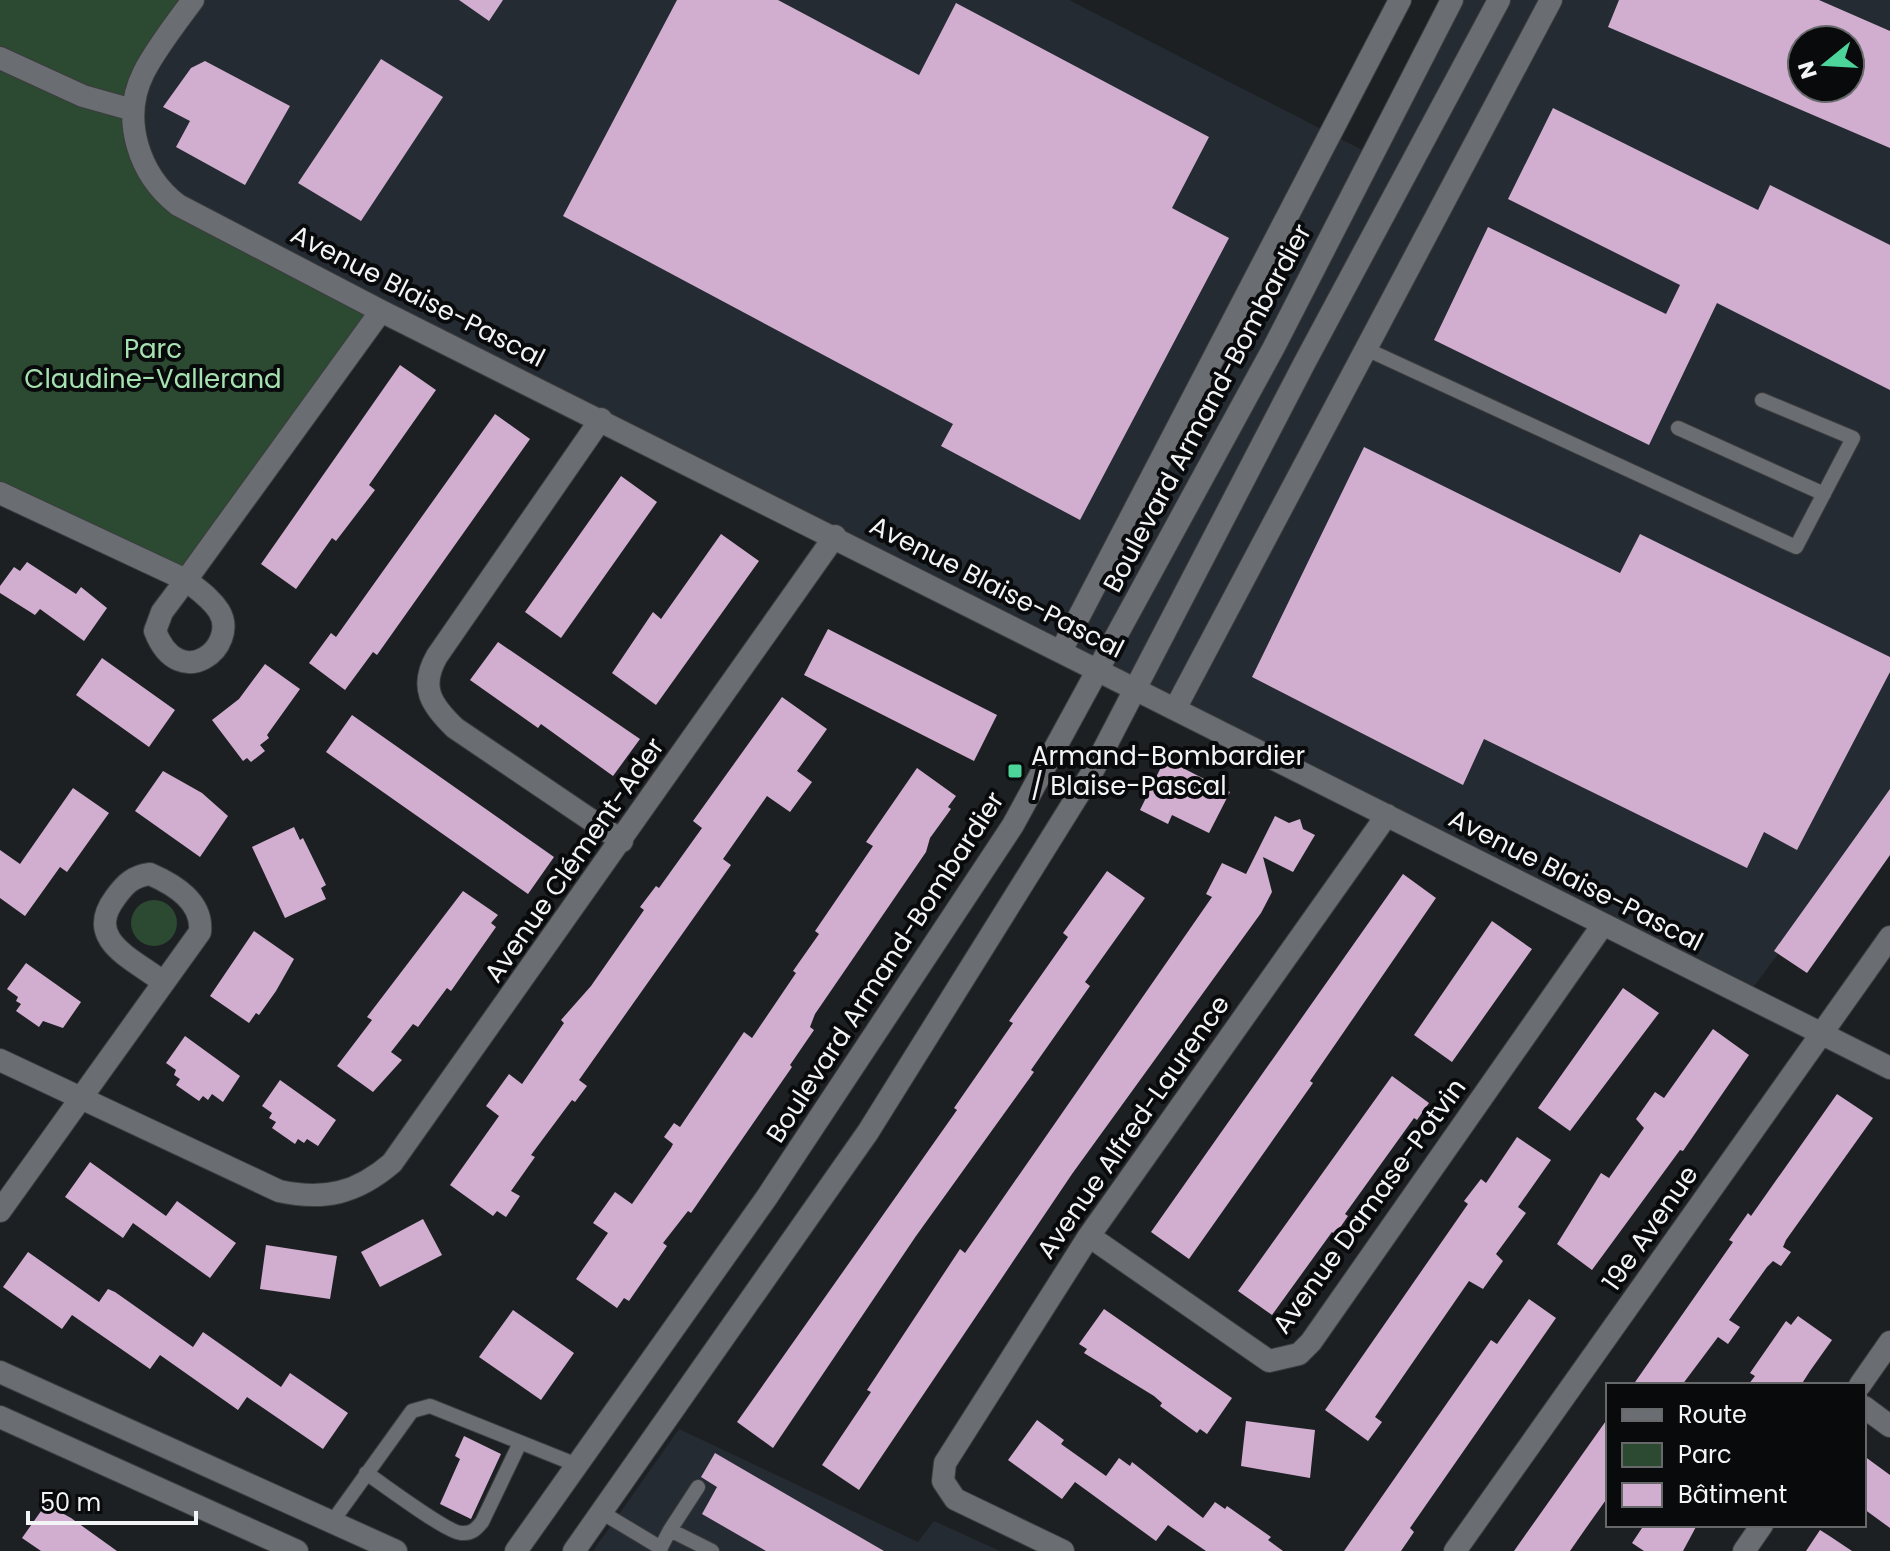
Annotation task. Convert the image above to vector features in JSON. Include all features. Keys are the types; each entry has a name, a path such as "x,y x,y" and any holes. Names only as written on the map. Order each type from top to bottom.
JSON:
{"street":[{"path":"0,58 83,96 133,110 144,71 193,0"},
{"name":"Boulevard Armand-Bombardier","path":"1061,651 1400,0"},
{"name":"Boulevard Armand-Bombardier","path":"516,1551 767,1197 906,992 1013,825 1274,347 1452,0"},
{"path":"574,1551 868,1132 1082,790 1305,362 1499,0"},
{"path":"1175,709 1551,0"},
{"name":"Avenue Blaise-Pascal","path":"133,110 142,160 164,194 178,205 381,311 835,536 1602,926 1823,1032 1890,1068"},
{"path":"0,493 186,580 381,311"},
{"path":"601,419 437,656 428,672 426,688 435,710 455,728 622,841"},
{"name":"Avenue Clément-Ader","path":"80,1097 279,1191 308,1198 339,1194 370,1182 392,1163 835,536"},
{"name":"Avenue Alfred-Laurence","path":"1063,1551 955,1499 943,1481 945,1463 953,1445 1089,1236 1387,815"},
{"path":"0,1211 196,940 201,920 193,902 158,877 141,875 125,884 103,916 103,927 113,943 163,982"},
{"name":"Avenue Damase-Potvin","path":"1089,1236 1269,1361 1285,1360 1299,1354 1311,1342 1602,926"},
{"name":"19e Avenue","path":"1455,1551 1890,937"},
{"path":"0,1060 80,1097"},
{"path":"1861,1383 1890,1342"},
{"path":"0,1372 396,1551"},
{"path":"1866,1408 1890,1426"},
{"path":"0,1417 297,1551"},
{"path":"1744,1551 1761,1527"}],"lane":[{"path":"1366,349 1796,547 1853,438 1762,400"},
{"path":"1678,428 1824,494"},
{"path":"332,1522 412,1411 430,1406 519,1445 577,1465"},
{"path":"366,1473 460,1534 473,1532 482,1522 519,1445"},
{"path":"601,1512 660,1549 698,1487"},
{"path":"670,1530 712,1551"}],"shaded area":[{"path":"204,0 1069,0 1372,155 1452,0 1890,0 1890,805 1745,998 1281,760 1111,689 178,205 164,194 133,110"},
{"path":"679,1429 918,1542 934,1521 1000,1551 593,1551"}],"green space":[{"name":"Parc Claudine-Vallerand","path":"0,0 193,0 138,85 152,180 381,311 186,580 0,493"},
{"path":"154,900 171,906 177,923 171,940 154,946 137,940 131,923 137,906"}],"building":[{"path":"459,0 503,0 489,21"},
{"path":"677,0 778,0 919,75 956,3 1209,137 1172,208 1229,238 1080,520 941,446 953,424 563,216"},
{"path":"1619,0 1819,0 1890,31 1890,148 1787,104 1866,104 1866,24 1786,24 1786,103 1608,27"},
{"path":"381,59 443,97 361,221 298,183"},
{"path":"205,61 290,106 245,185 176,147 190,121 163,107 191,68"},
{"path":"1553,108 1758,210 1770,185 1890,245 1890,390 1717,303 1649,445 1434,340 1488,227 1666,314 1680,285 1508,199"},
{"path":"400,365 436,390 369,485 375,490 336,541 332,538 296,589 261,564"},
{"path":"495,414 530,439 377,655 373,652 345,690 309,663 331,633 336,637"},
{"path":"1364,447 1620,573 1640,534 1890,657 1890,672 1797,850 1764,832 1747,868 1484,739 1463,785 1252,677"},
{"path":"621,476 657,502 561,638 525,612"},
{"path":"721,534 759,561 656,705 612,673 653,612 661,619"},
{"path":"27,562 76,594 81,587 107,608 84,641 40,609 35,615 0,593 0,586 14,567 20,571"},
{"path":"828,629 997,715 974,761 804,675"},
{"path":"498,642 640,739 613,776 541,724 538,728 470,680"},
{"path":"102,658 175,710 149,747 76,695"},
{"path":"265,664 300,689 267,735 269,738 260,745 265,751 251,762 247,758 243,761 212,720 239,699"},
{"path":"782,697 827,729 797,771 812,782 790,812 767,796 723,859 731,865 579,1080 587,1086 575,1102 572,1100 531,1155 535,1157 511,1191 520,1196 506,1217 497,1211 493,1216 450,1185 499,1116 486,1106 509,1074 522,1084 564,1023 561,1020 591,986 644,910 640,907 656,886 659,888 702,828 693,821"},
{"path":"352,715 554,857 528,894 326,752"},
{"path":"1165,759 1230,792 1209,833 1172,815 1168,824 1140,810"},
{"path":"917,768 956,796 948,807 951,809 930,838 926,852 815,1014 810,1027 814,1030 790,1065 792,1067 691,1213 688,1211 663,1243 667,1246 629,1301 624,1298 617,1308 576,1279 608,1233 593,1223 615,1192 632,1204 671,1148 673,1144 664,1137 674,1123 680,1127 744,1032 752,1038 819,934 815,931 873,846 866,842"},
{"path":"163,771 202,793 228,816 200,857 135,811"},
{"path":"73,788 109,813 67,872 60,867 25,916 0,898 0,850 20,864"},
{"path":"1890,789 1890,855 1807,973 1774,951"},
{"path":"1275,816 1289,823 1300,819 1303,829 1315,835 1293,872 1263,857 1272,892 1261,913 1072,1174 859,1490 822,1465 871,1392 867,1390 960,1249 965,1253 1212,897 1206,894 1222,863 1246,874"},
{"path":"294,827 300,840 303,838 326,885 321,888 326,899 285,918 252,847"},
{"path":"1107,871 1145,898 1085,982 1090,986 1031,1070 1034,1072 916,1236 773,1448 737,1422 957,1110 954,1108 1013,1023 1009,1021 1068,937 1063,933"},
{"path":"1403,874 1436,898 1310,1081 1313,1083 1189,1259 1151,1232"},
{"path":"463,891 498,915 491,923 496,927 451,991 447,988 418,1027 413,1024 391,1052 402,1060 373,1092 337,1066 372,1020 367,1017"},
{"path":"1492,921 1532,949 1452,1062 1414,1035"},
{"path":"254,931 294,959 276,991 259,1015 256,1013 249,1023 210,996"},
{"path":"26,963 81,1002 63,1028 43,1021 39,1027 16,1011 21,1004 16,1001 18,997 7,989"},
{"path":"1623,988 1659,1013 1570,1131 1538,1108"},
{"path":"1713,1029 1749,1055 1683,1151 1680,1150 1592,1270 1557,1244 1601,1173 1609,1178 1644,1128 1636,1119 1655,1092 1664,1098"},
{"path":"185,1036 240,1076 223,1102 212,1094 208,1100 203,1096 199,1101 176,1085 180,1079 174,1075 176,1070 166,1063"},
{"path":"1392,1076 1429,1103 1417,1120 1414,1118 1345,1214 1348,1216 1335,1235 1332,1232 1272,1315 1238,1291"},
{"path":"280,1080 336,1120 318,1146 307,1139 304,1143 298,1139 295,1144 272,1128 276,1122 269,1118 272,1113 262,1106"},
{"path":"1837,1094 1873,1118 1786,1240 1783,1247 1791,1252 1781,1266 1773,1261 1767,1267 1729,1320 1740,1327 1728,1344 1718,1337 1684,1383 1634,1383 1733,1242 1729,1240 1748,1213 1751,1216"},
{"path":"1517,1137 1551,1160 1518,1207 1526,1213 1496,1254 1503,1261 1483,1289 1469,1281 1375,1417 1382,1422 1368,1441 1325,1410 1468,1204 1464,1201 1481,1179 1486,1183"},
{"path":"90,1162 166,1216 177,1201 236,1243 210,1278 133,1223 123,1238 65,1197"},
{"path":"423,1219 442,1255 380,1287 361,1252"},
{"path":"266,1245 337,1256 330,1299 260,1289"},
{"path":"28,1252 99,1302 108,1289 115,1292 193,1347 203,1332 281,1387 290,1373 348,1413 323,1449 247,1397 238,1410 160,1355 150,1369 72,1315 62,1329 3,1287"},
{"path":"1529,1299 1556,1318 1410,1528 1414,1532 1401,1551 1344,1551 1491,1340 1497,1344"},
{"path":"1104,1309 1232,1398 1207,1434 1200,1429 1197,1433 1160,1406 1162,1403 1154,1396 1084,1353 1087,1349 1079,1344"},
{"path":"513,1310 574,1353 541,1400 479,1357"},
{"path":"1798,1316 1832,1340 1802,1383 1750,1383 1755,1376 1750,1373 1786,1321 1791,1325"},
{"path":"1037,1420 1064,1440 1061,1444 1106,1476 1119,1458 1130,1466 1132,1462 1203,1518 1215,1502 1225,1509 1227,1506 1271,1537 1268,1540 1283,1551 1206,1551 1168,1525 1156,1541 1075,1482 1062,1499 1008,1460"},
{"path":"1246,1421 1315,1430 1310,1478 1241,1466"},
{"path":"1606,1421 1606,1500 1570,1551 1514,1551"},
{"path":"464,1436 501,1454 471,1519 440,1504 460,1459 455,1456"},
{"path":"715,1453 884,1551 766,1551 702,1514 717,1487 701,1477"},
{"path":"1866,1457 1890,1475 1890,1528 1866,1510"},
{"path":"46,1504 117,1551 41,1551 22,1538"},
{"path":"1643,1527 1696,1527 1683,1551 1644,1551 1632,1543"},
{"path":"1820,1530 1828,1535 1852,1551 1806,1551"}],"place":[{"name":"Armand-Bombardier / Blaise-Pascal","path":"1015,771"}]}
